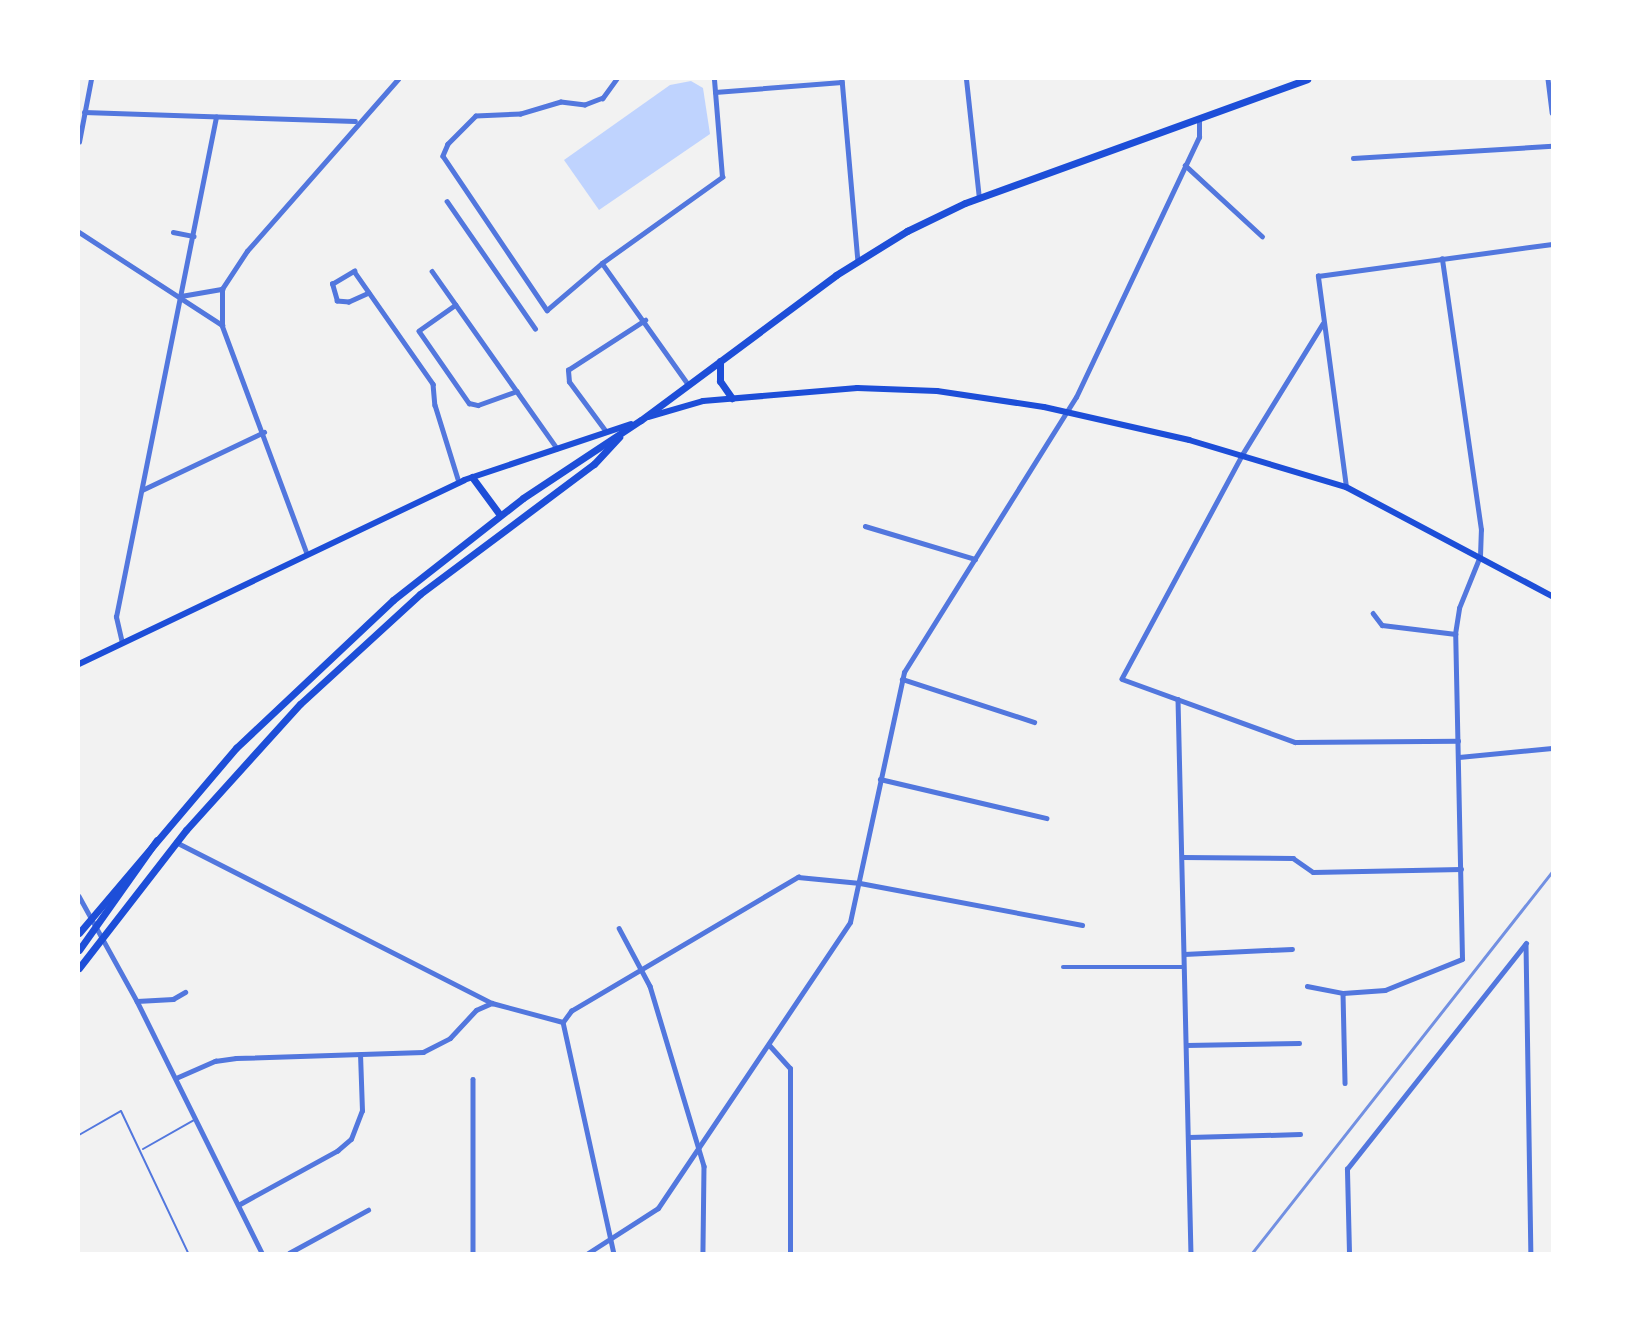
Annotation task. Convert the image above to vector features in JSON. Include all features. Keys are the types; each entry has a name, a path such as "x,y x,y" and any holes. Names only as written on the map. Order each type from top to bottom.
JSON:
{"main road":[{"path":"79,933 162,830 249,734 336,650 500,515 641,420 858,261 921,224 979,198 1307,79"},
{"path":"720,361 720,381 732,398"},
{"path":"79,664 472,477 688,404 732,398 894,388 976,395 1067,411 1242,454 1346,487 1552,596"},
{"path":"79,968 176,842 250,755 351,655 458,564 594,464 624,432"},
{"path":"472,477 500,515"},
{"path":"79,950 162,830"}],"street":[{"path":"79,142 91,79"},
{"path":"307,554 264,432 222,325 222,289 247,251 356,121 398,79"},
{"path":"617,79 603,98 585,105 561,102 521,114 476,116 448,144 443,156 547,310 602,263 722,177 714,79"},
{"path":"966,79 979,198"},
{"path":"1548,79 1552,113"},
{"path":"715,92 842,80 858,261"},
{"path":"84,112 356,121"},
{"path":"122,643 116,617 216,117"},
{"path":"588,1253 659,1208 847,927 860,884 879,779 902,679 1067,411 1200,134 1199,118"},
{"path":"1353,158 1552,146"},
{"path":"1185,165 1262,236"},
{"path":"447,201 534,328"},
{"path":"79,232 222,325"},
{"path":"173,232 194,236"},
{"path":"1346,487 1318,276 1552,244"},
{"path":"1307,986 1343,993 1385,990 1462,959 1455,634 1459,608 1480,556 1481,530 1441,259"},
{"path":"602,263 645,320 688,385"},
{"path":"369,293 349,302 337,301 332,284 354,271 433,384 435,405 459,482"},
{"path":"432,271 558,449"},
{"path":"180,297 222,289"},
{"path":"456,305 419,331 469,403 478,405 517,391"},
{"path":"606,433 569,382 568,370 645,320"},
{"path":"1323,324 1242,454 1122,679 1295,743 1458,741"},
{"path":"142,490 264,432"},
{"path":"865,526 976,559"},
{"path":"1373,613 1382,625 1455,634"},
{"path":"902,679 1034,722"},
{"path":"1178,699 1191,1253"},
{"path":"1459,757 1552,748"},
{"path":"879,779 1046,818"},
{"path":"176,842 492,1003 563,1022"},
{"path":"1182,858 1293,858 1314,872 1461,869"},
{"path":"614,1253 563,1022 571,1011 798,877 860,884 1082,925"},
{"path":"79,896 137,1000 262,1253"},
{"path":"618,928 641,968 704,1167 703,1253"},
{"path":"1349,1253 1347,1168 1526,943 1531,1253"},
{"path":"1184,954 1292,949"},
{"path":"1063,967 1184,967"},
{"path":"137,1000 173,999 185,992"},
{"path":"1343,993 1345,1083"},
{"path":"176,1078 215,1061 407,1054 437,1047 476,1010 492,1003"},
{"path":"1186,1045 1299,1043"},
{"path":"769,1045 790,1068 790,1253"},
{"path":"240,1204 337,1151 351,1139 362,1111 360,1055"},
{"path":"473,1079 473,1253"},
{"path":"1189,1137 1300,1134"},
{"path":"289,1253 368,1210"}],"lane":[{"path":"79,1135 121,1111 142,1149 143,1157 188,1253"},
{"path":"142,1149 196,1119"}],"water":[{"path":"691,81 703,88 710,134 599,210 564,160 670,85"}],"railway":[{"path":"1252,1253 1552,872"}]}
